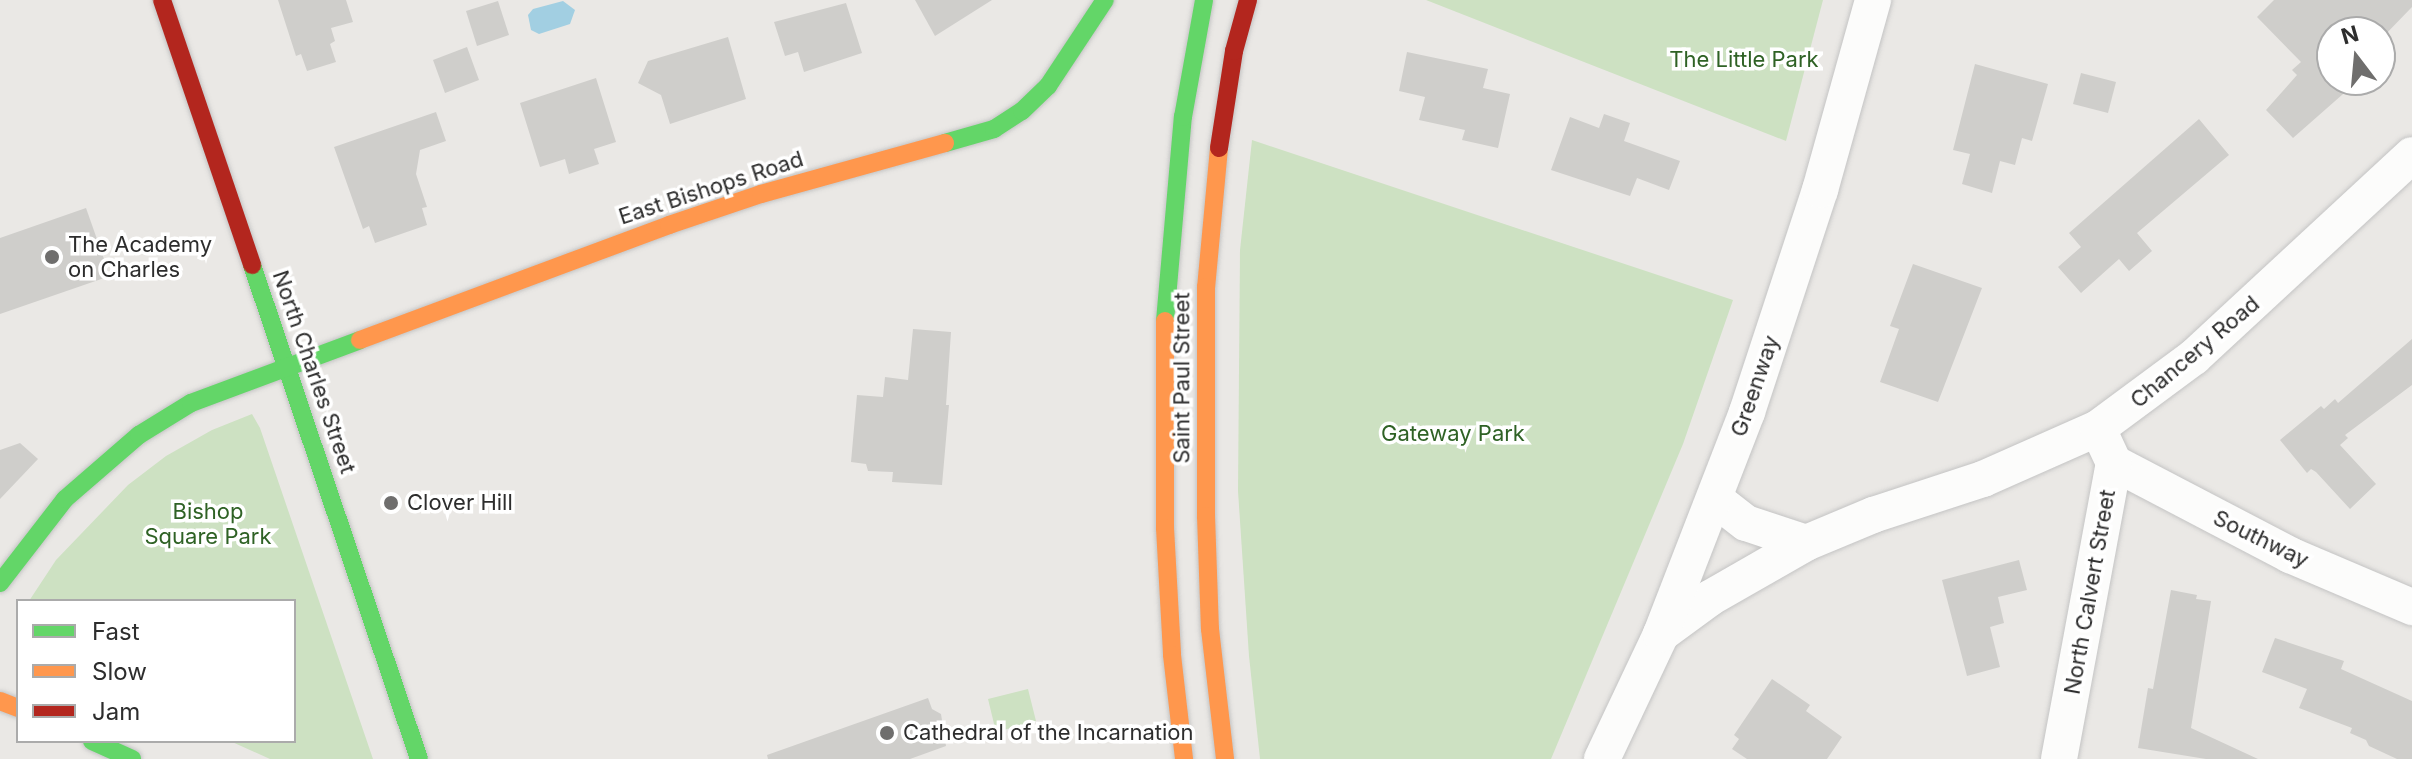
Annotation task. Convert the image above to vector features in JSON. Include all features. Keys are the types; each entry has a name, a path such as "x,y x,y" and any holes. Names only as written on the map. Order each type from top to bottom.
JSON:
{"main road":[{"name":"North Charles Street","path":"162,0 419,759"},
{"name":"East Bishops Road","path":"0,583 65,499 139,435 191,403 669,225 761,194 994,129 1022,111 1048,86 1105,0"},
{"name":"Saint Paul Street","path":"1184,759 1168,592 1163,374 1168,259 1183,117 1204,0"},
{"name":"Saint Paul Street","path":"1225,759 1209,601 1206,287 1219,151 1234,51 1248,0"},
{"path":"96,743 132,759"}],"street":[{"name":"Greenway","path":"1602,759 1661,634 1715,499 1820,190 1873,0"},
{"name":"Chancery Road","path":"1661,634 1717,594 1806,543 1873,515 1983,479 2098,428 2194,357 2412,155"},
{"name":"North Calvert Street","path":"2059,759 2114,463 2098,428"},
{"name":"Southway","path":"2114,463 2290,555 2412,607"},
{"path":"1715,499 1746,523 1806,543"}],"green space":[{"name":"The Little Park","path":"1426,0 1823,0 1786,141"},
{"name":"Gateway Park","path":"1252,140 1733,300 1683,444 1551,759 1260,759 1249,656 1238,491 1240,250"},
{"name":"Bishop Square Park","path":"252,414 260,428 373,759 270,759 234,743 296,743 296,599 30,599 56,560 128,485 166,456 212,430"},
{"path":"1028,689 1036,721 996,732 988,699"}],"water":[{"path":"563,1 575,10 570,24 539,34 531,30 528,15 533,9"}],"building":[{"path":"278,0 346,0 353,22 331,28 335,41 330,44 336,62 307,71 301,54 296,56"},
{"path":"915,0 992,0 935,36"},
{"path":"2274,0 2412,0 2412,7 2396,24 2396,16 2316,16 2316,96 2341,96 2293,138 2266,110 2297,75 2292,70 2301,62 2257,17"},
{"path":"498,1 509,35 477,46 466,11"},
{"path":"846,3 862,53 804,72 798,52 785,56 774,22"},
{"path":"728,37 746,99 670,124 661,95 638,83 648,61"},
{"path":"467,47 479,80 445,93 433,60"},
{"path":"1407,52 1488,69 1483,88 1510,94 1498,148 1462,140 1465,130 1419,120 1425,97 1399,91"},
{"path":"1975,64 2048,84 2032,141 2022,138 2015,165 2000,161 1992,193 1962,184 1970,154 1953,150"},
{"path":"2081,73 2116,82 2108,113 2073,104"},
{"path":"596,78 616,142 594,149 599,164 569,174 565,159 540,167 520,103"},
{"path":"436,112 446,141 420,150 416,174 427,207 422,208 427,225 375,243 369,226 363,229 334,147"},
{"path":"1604,114 1630,123 1624,141 1680,161 1669,190 1637,178 1630,196 1551,170 1570,117 1599,128"},
{"path":"2199,119 2229,155 2137,233 2152,251 2129,271 2119,259 2081,293 2058,267 2081,247 2069,233"},
{"name":"The Academy on Charles","path":"86,208 110,276 0,314 0,238"},
{"path":"1913,264 1982,288 1938,402 1880,382 1899,329 1890,326"},
{"path":"913,329 951,332 942,485 892,482 893,472 868,471 866,464 851,462 857,395 883,397 885,377 908,380"},
{"path":"2412,339 2412,385 2345,435 2348,438 2340,445 2376,484 2350,509 2316,472 2311,469 2307,473 2280,440 2321,406 2324,409 2335,399 2338,403"},
{"path":"20,443 38,459 0,499 0,450"},
{"path":"2019,560 2027,590 1998,597 2004,623 1990,627 2000,667 1967,676 1942,580"},
{"path":"2171,590 2211,601 2191,728 2258,759 2206,759 2138,748 2148,688 2153,689"},
{"path":"2275,638 2344,661 2341,669 2412,701 2412,759 2397,759 2350,733 2352,728 2299,708 2307,689 2262,672"},
{"path":"1772,679 1810,705 1806,711 1842,737 1827,759 1747,759 1732,749 1739,739 1734,735"},
{"name":"Cathedral of the Incarnation","path":"928,698 932,709 941,714 946,746 910,759 768,759 767,755"}],"traffic: fast":[{"path":"945,143 994,129 1022,111 1048,86 1105,0"},
{"path":"1165,321 1183,117 1204,0"},
{"path":"252,265 419,759"},
{"path":"0,583 65,499 139,435 191,403 360,340"},
{"path":"96,743 132,759"}],"traffic: slow":[{"path":"360,340 761,194 945,143"},
{"path":"1219,148 1206,287 1206,516 1210,629 1225,759"},
{"path":"1165,321 1165,528 1172,655 1184,759"},
{"path":"0,701 16,707"}],"traffic: jam":[{"path":"162,0 252,265"},
{"path":"1219,148 1234,51 1248,0"}],"place":[{"name":"The Academy on Charles","path":"52,257"},
{"name":"Clover Hill","path":"391,503"},
{"name":"Cathedral of the Incarnation","path":"887,733"}]}
